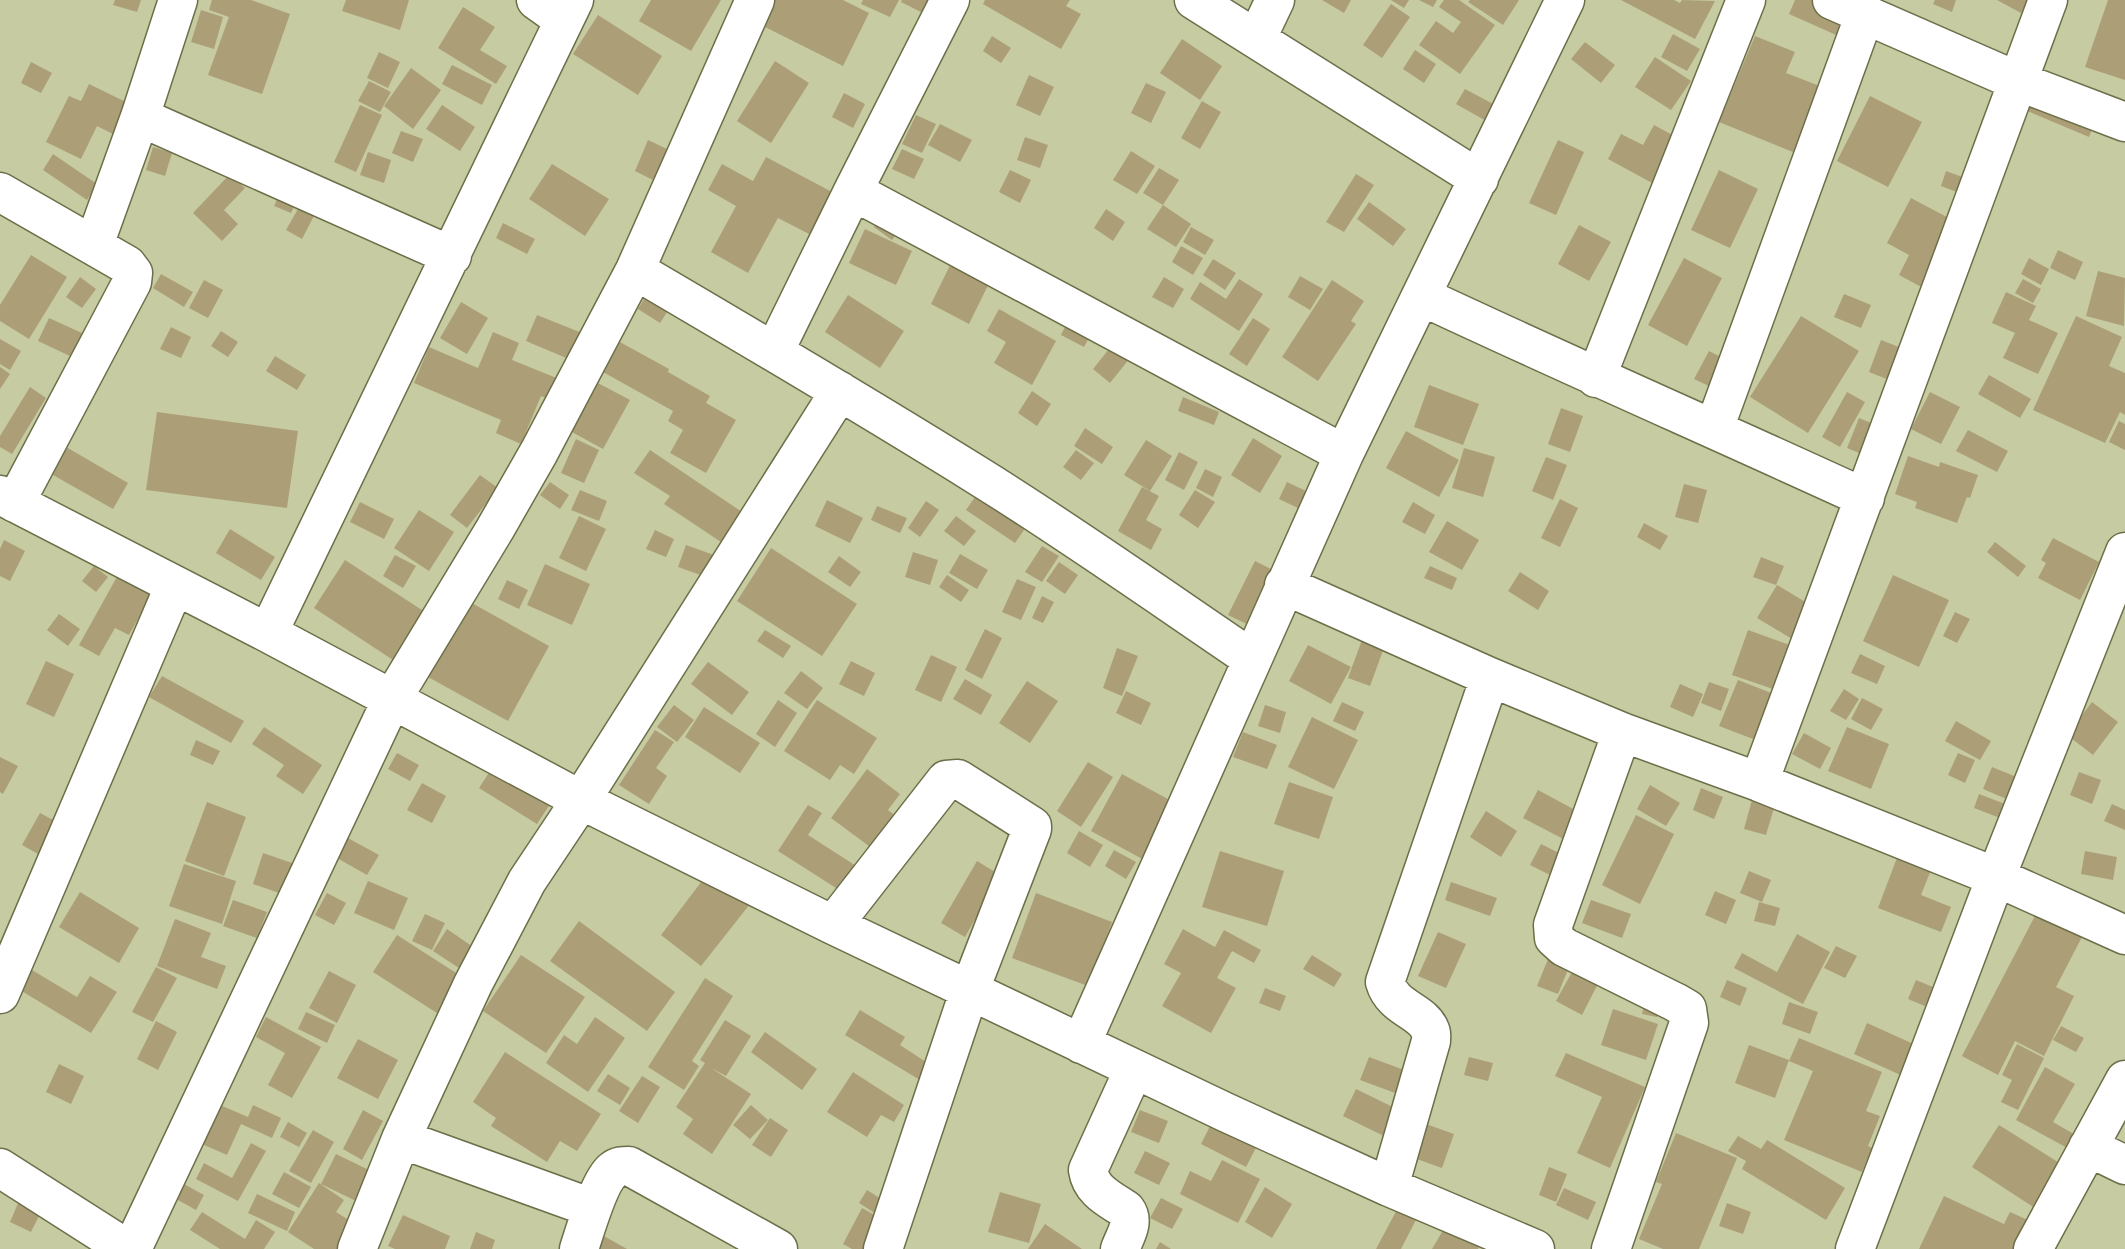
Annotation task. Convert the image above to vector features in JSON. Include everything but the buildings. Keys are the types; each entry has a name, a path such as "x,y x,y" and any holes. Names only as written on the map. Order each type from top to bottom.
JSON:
{"street":[{"path":"94,245 178,0"},
{"path":"132,1249 392,699 539,452 635,270 755,0"},
{"path":"774,352 950,0"},
{"path":"1194,0 1479,178"},
{"path":"1257,38 1275,0"},
{"path":"1081,1044 1344,454 1565,0"},
{"path":"1596,378 1746,0"},
{"path":"1759,782 2048,0"},
{"path":"268,634 452,256 558,7"},
{"path":"1714,429 1849,7 2017,81 2125,122"},
{"path":"140,117 452,256"},
{"path":"0,191 127,265 132,273 132,282 8,499 581,800 833,926 1510,1244"},
{"path":"853,191 1344,454"},
{"path":"635,270 840,391 1072,535 1252,659"},
{"path":"1420,296 1865,498"},
{"path":"357,1249 401,1139 473,984 527,881 840,391"},
{"path":"1855,1249 1996,877 2125,552"},
{"path":"1284,585 1490,677 1622,732 1759,782 1996,877 2125,936"},
{"path":"0,994 174,586"},
{"path":"1389,1187 1431,1041 1430,1030 1422,1020 1395,1001 1385,982 1490,677"},
{"path":"1611,1249 1689,1023 1687,1009 1564,947 1554,938 1553,925 1622,732"},
{"path":"833,926 943,783 952,778 958,779 1030,823 1032,829 969,992 883,1249"},
{"path":"1120,1249 1130,1223 1130,1215 1094,1187 1088,1170 1134,1069"},
{"path":"2033,1249 2125,1080"},
{"path":"401,1139 593,1209"},
{"path":"2088,1147 2125,1165"},
{"path":"579,1249 608,1175 616,1167 629,1166 778,1249"},
{"path":"0,1168 127,1249"}]}
